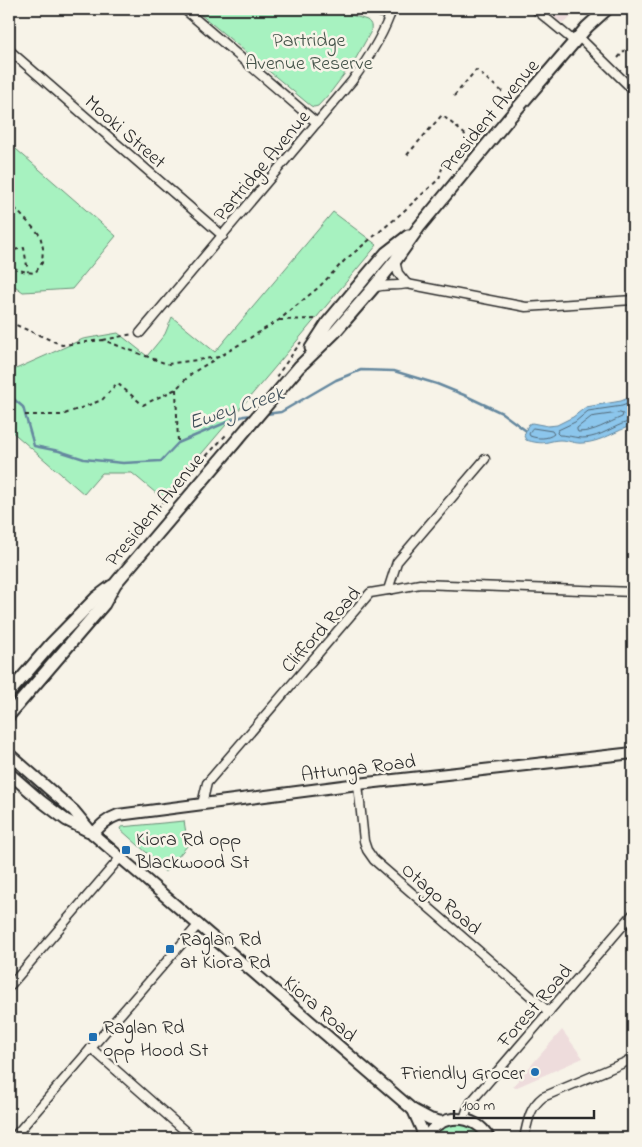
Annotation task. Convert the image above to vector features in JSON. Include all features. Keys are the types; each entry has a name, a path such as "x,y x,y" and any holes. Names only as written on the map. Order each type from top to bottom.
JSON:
{"main road":[{"name":"President Avenue","path":"587,27 597,9"},
{"name":"President Avenue","path":"9,715 104,604 115,584 299,367 335,332 373,288 419,227 510,117 587,27 607,9"},
{"name":"President Avenue","path":"299,367 328,322 386,253 419,227"},
{"name":"President Avenue","path":"9,693 52,643 96,598 115,584"}],"street":[{"path":"184,9 318,124"},
{"path":"370,9 391,12"},
{"path":"535,9 577,39 633,90"},
{"name":"Partridge Avenue","path":"140,333 318,124 363,67 380,38 391,12"},
{"name":"Mooki Street","path":"9,50 223,236"},
{"path":"395,261 398,273 407,284"},
{"path":"373,288 384,285 400,286 407,284 531,307 633,300"},
{"name":"Clifford Road","path":"202,804 207,783 370,593 388,590 397,562 485,459"},
{"path":"388,590 420,584 633,592"},
{"name":"Attunga Road","path":"93,834 102,823 118,815 358,784 633,753"},
{"name":"Kiora Road","path":"9,754 74,811 93,834 120,858 413,1110 430,1119 442,1122"},
{"name":"Kiora Road","path":"9,773 66,820 93,834"},
{"name":"Otago Road","path":"358,784 364,841 367,850 374,860 549,1012"},
{"path":"9,987 120,858"},
{"name":"Forest Road","path":"464,1119 471,1102 633,914"},
{"path":"13,1138 199,924"},
{"path":"91,1048 193,1138"},
{"path":"524,1138 530,1112 543,1097 633,1059"},
{"name":"Kiora Road","path":"413,1110 425,1138"},
{"path":"425,1138 433,1128 453,1118 473,1122 480,1126 489,1138"}],"path":[{"path":"618,58 625,50"},
{"path":"454,96 476,70 505,94"},
{"path":"407,155 442,115 468,137"},
{"path":"25,415 62,415 102,400 117,384 143,406 176,389 192,373 279,320 439,179 442,168"},
{"path":"9,202 40,236 43,254 42,263 35,273 14,268 9,264"},
{"path":"9,245 14,250 24,248 28,272"},
{"path":"279,320 322,318"},
{"path":"9,322 62,345 140,333"},
{"path":"103,340 167,364 219,357"},
{"path":"274,379 301,342"},
{"path":"176,389 178,443"},
{"path":"108,561 229,433"}],"shaded area":[{"path":"544,9 578,9 563,23"},
{"path":"562,1030 583,1058 515,1088 513,1086"}],"green space":[{"name":"Partridge Avenue Reserve","path":"194,9 333,9 367,20 371,24 371,29 355,60 330,93 318,106 314,107"},
{"path":"9,143 116,236 72,289 23,292 9,282"},
{"path":"333,212 377,245 163,499 132,473 102,473 84,494 9,429 9,372 83,339 118,333 147,356 165,334 172,317 215,352"},
{"path":"184,821 188,845 165,872 156,861 120,829 121,827"},
{"path":"464,1119 489,1138 426,1138 433,1128"}],"water":[{"path":"633,396 633,425 602,438 583,443 560,440 540,443 526,440 524,436 529,424 557,425 573,417 586,407 621,401"}],"waterway":[{"name":"Ewey Creek","path":"266,414 281,412 336,380 361,370 394,371 437,384 464,395 502,413 525,430"},
{"name":"Ewey Creek","path":"9,395 23,407 34,446 84,459 123,463 161,461 178,443 232,420 253,415"}],"place":[{"name":"Kiora Rd opp Blackwood St","path":"126,850"},
{"name":"Raglan Rd at Kiora Rd","path":"170,949"},
{"name":"Raglan Rd opp Hood St","path":"93,1037"},
{"name":"Friendly Grocer","path":"535,1072"}]}
